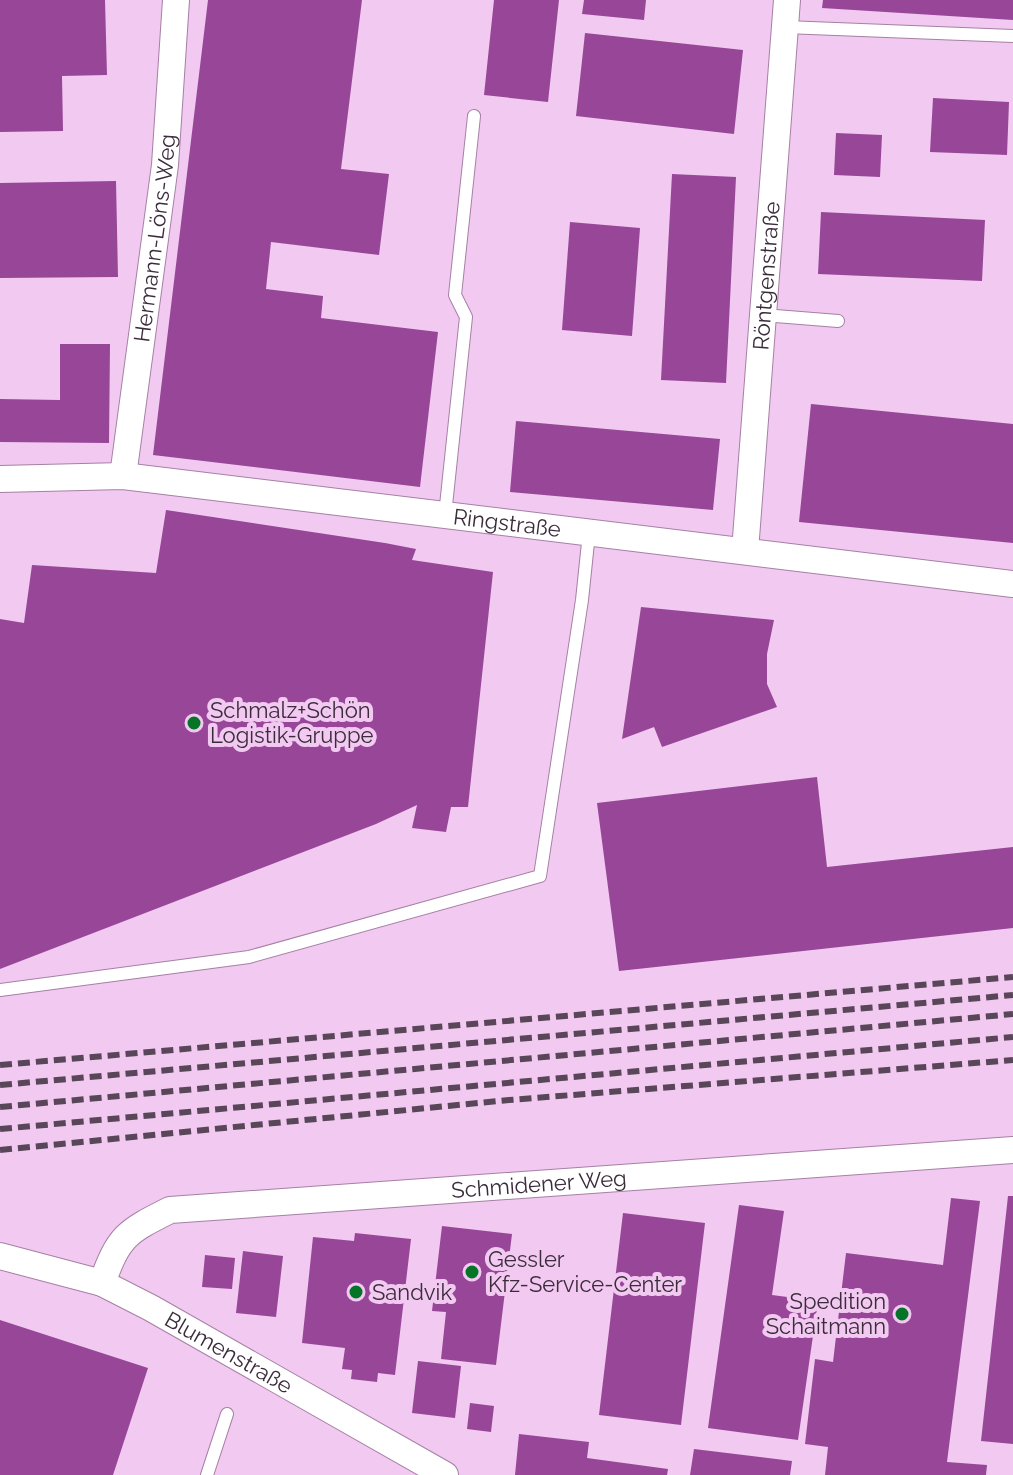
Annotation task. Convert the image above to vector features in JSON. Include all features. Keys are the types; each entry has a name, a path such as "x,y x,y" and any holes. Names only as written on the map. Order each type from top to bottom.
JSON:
{"street":[{"name":"Hermann-Löns-Weg","path":"123,476 165,165 176,0"},
{"name":"Röntgenstraße","path":"745,551 787,0"},
{"name":"Ringstraße","path":"0,479 123,476 1013,584"},
{"name":"Schmidener Weg","path":"102,1283 113,1254 132,1229 170,1210 1013,1150"},
{"name":"Blumenstraße","path":"0,1256 102,1283 445,1475"}],"lane":[{"path":"785,27 1013,36"},
{"path":"445,515 466,317 455,295 474,116"},
{"path":"763,315 838,321"},
{"path":"0,990 249,957 540,876 582,600 589,533"},
{"path":"207,1475 227,1414"}],"building":[{"path":"0,0 105,0 107,75 62,76 63,131 0,132"},
{"path":"208,0 362,0 341,169 389,174 379,255 271,242 266,289 323,296 321,318 438,332 420,487 153,455"},
{"path":"494,0 559,0 548,102 484,95"},
{"path":"584,0 646,0 644,20 582,14"},
{"path":"823,0 1013,0 1013,20 822,8"},
{"path":"585,33 743,50 734,134 576,116"},
{"path":"933,98 1009,102 1007,155 930,152"},
{"path":"836,133 882,135 880,177 834,175"},
{"path":"672,174 736,177 726,383 661,380"},
{"path":"116,181 118,277 0,278 0,183"},
{"path":"821,212 985,220 982,281 818,274"},
{"path":"570,222 640,228 632,336 562,330"},
{"path":"60,344 110,344 109,443 0,442 0,399 60,400"},
{"path":"811,404 1013,424 1013,543 799,522"},
{"path":"516,421 720,439 713,510 510,492"},
{"name":"Schmalz+Schön Logistik-Gruppe","path":"166,510 385,543 416,549 412,560 493,572 468,807 451,807 446,832 412,828 417,805 376,824 0,969 0,619 24,623 32,565 156,573"},
{"path":"641,607 774,620 767,654 767,684 777,707 662,747 654,727 622,739"},
{"path":"817,777 827,867 1013,847 1013,928 619,971 597,803"},
{"path":"1008,1196 1013,1196 1013,1444 981,1441"},
{"name":"Spedition Schaitmann","path":"951,1198 980,1201 947,1462 987,1465 986,1475 825,1475 828,1447 805,1444 815,1359 833,1362 846,1253 943,1265"},
{"path":"739,1205 784,1211 772,1295 818,1301 798,1440 708,1428"},
{"path":"623,1213 705,1223 681,1425 599,1415"},
{"name":"Gessler Kfz-Service-Center","path":"442,1226 512,1234 496,1365 441,1359 446,1312 432,1311"},
{"name":"Sandvik","path":"355,1233 411,1239 395,1375 378,1373 377,1382 351,1379 352,1370 342,1369 345,1348 302,1343 313,1237 354,1241"},
{"path":"243,1251 283,1256 276,1317 236,1313"},
{"path":"205,1255 235,1258 232,1289 202,1287"},
{"path":"0,1320 148,1368 113,1475 0,1475"},
{"path":"418,1361 461,1366 455,1418 412,1413"},
{"path":"470,1403 494,1406 491,1432 467,1429"},
{"path":"519,1434 589,1442 587,1458 668,1469 667,1475 515,1475"},
{"path":"694,1449 792,1461 790,1475 690,1475"}],"railway":[{"path":"0,1065 1013,977"},
{"path":"0,1085 1013,995"},
{"path":"0,1107 1013,1014"},
{"path":"0,1129 1013,1037"},
{"path":"0,1150 509,1100 1013,1060"}],"place":[{"name":"Schmalz+Schön Logistik-Gruppe","path":"194,723"},
{"name":"Gessler Kfz-Service-Center","path":"472,1272"},
{"name":"Sandvik","path":"356,1292"},
{"name":"Spedition Schaitmann","path":"902,1314"}]}
